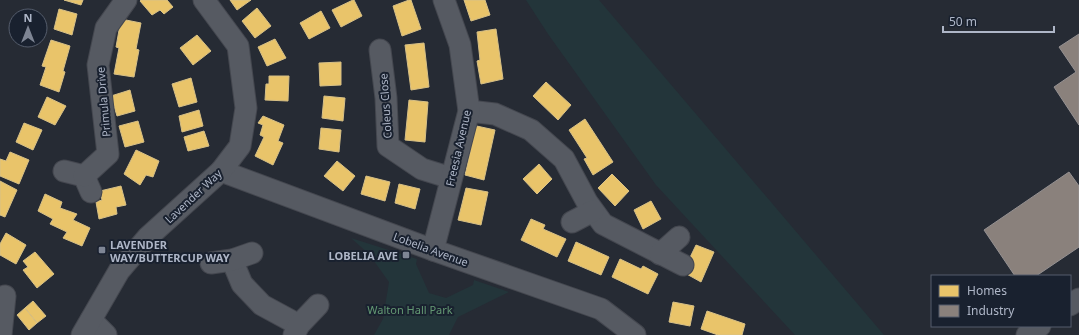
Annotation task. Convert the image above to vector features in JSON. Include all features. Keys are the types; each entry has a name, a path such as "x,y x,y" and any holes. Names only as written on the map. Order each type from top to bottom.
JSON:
{"street":[{"name":"Primula Drive","path":"64,171 88,184 108,154 98,65 106,28 126,0"},
{"name":"Lavender Way","path":"86,328 119,271 148,237 221,171 240,146 246,108 238,46 204,0"},
{"name":"Freesia Avenue","path":"433,250 469,111 460,45 444,0"},
{"name":"Coleus Close","path":"375,61 386,98 388,146 422,169 451,178"},
{"path":"469,111 495,114 531,130 564,159 587,202 603,224 683,265"},
{"name":"Lobelia Avenue","path":"221,171 433,250 601,309 635,335"},
{"path":"572,222 593,211"},
{"path":"660,254 679,237"},
{"path":"211,263 232,260 252,253"},
{"path":"232,260 242,284 262,305 297,330 318,305"},
{"path":"1,335 5,296"},
{"path":"1027,335 1039,327"},
{"path":"86,328 106,335"}],"green space":[{"path":"526,0 599,0 884,335 795,335 656,185 548,34"},
{"name":"Walton Hall Park","path":"351,238 417,259 416,264 429,293 446,298 473,285 474,280 509,292 458,317 449,335 374,335 383,319 389,282 369,254"}],"building: Homes":[{"path":"64,0 83,0 81,5"},
{"path":"167,0 173,7 164,14 160,10 152,15 140,1"},
{"path":"230,0 251,0 237,10"},
{"path":"353,0 362,16 341,27 332,10"},
{"path":"411,0 421,29 402,36 393,6"},
{"path":"464,0 485,0 490,15 471,21"},
{"path":"257,8 271,26 255,38 242,21"},
{"path":"59,9 77,14 72,35 54,29"},
{"path":"321,11 330,28 309,39 300,23"},
{"path":"121,19 141,23 136,49 139,50 134,77 114,74 119,48 116,47"},
{"path":"496,29 503,79 481,84 477,61 480,60 477,32"},
{"path":"197,35 211,51 193,65 180,48"},
{"path":"275,39 286,58 267,66 258,47"},
{"path":"51,40 70,46 59,92 40,85 46,67 42,66"},
{"path":"424,43 429,87 411,90 405,45"},
{"path":"341,62 341,85 320,86 319,63"},
{"path":"269,76 289,76 288,101 265,100 266,84 269,84"},
{"path":"191,78 197,102 179,107 172,84"},
{"path":"546,82 571,105 558,120 533,96"},
{"path":"130,90 135,111 117,116 111,96"},
{"path":"324,96 345,98 343,121 322,118"},
{"path":"47,97 66,106 55,125 38,117"},
{"path":"409,100 428,102 425,142 405,140"},
{"path":"199,110 203,126 182,132 179,116"},
{"path":"263,116 284,125 278,141 283,143 273,165 255,156 264,137 260,135 263,125 258,123"},
{"path":"585,119 613,162 593,175 584,159 587,158 569,130"},
{"path":"138,121 144,142 125,147 119,126"},
{"path":"24,123 42,130 33,150 16,142"},
{"path":"472,125 495,130 484,180 465,175 471,148 467,147"},
{"path":"321,128 341,130 339,152 319,149"},
{"path":"204,131 209,146 188,151 184,137"},
{"path":"136,150 159,161 153,177 146,175 140,185 124,174"},
{"path":"10,152 29,160 19,184 0,176 0,159 6,161"},
{"path":"337,161 355,176 343,191 324,176"},
{"path":"539,164 552,179 537,194 523,179"},
{"path":"612,174 629,191 615,206 598,188"},
{"path":"366,176 390,182 385,201 361,194"},
{"path":"0,181 17,190 5,217 0,215"},
{"path":"399,184 420,189 415,209 395,203"},
{"path":"121,186 126,205 116,207 117,214 99,219 96,202 102,200 100,191"},
{"path":"466,188 488,192 481,225 458,220"},
{"path":"45,194 62,202 60,208 77,214 73,220 90,228 82,246 63,238 67,232 50,224 53,219 38,211"},
{"path":"651,201 661,219 643,229 634,210"},
{"path":"531,219 545,225 543,229 566,239 557,257 521,240"},
{"path":"6,233 26,245 16,264 0,255 0,244"},
{"path":"576,242 609,257 601,275 568,261"},
{"path":"696,245 714,252 701,282 683,272"},
{"path":"35,252 54,274 37,288 23,270 28,267 23,261"},
{"path":"620,259 641,269 643,266 658,274 648,294 612,277"},
{"path":"33,301 46,316 37,323 25,308"},
{"path":"673,302 694,306 690,326 669,322"},
{"path":"25,308 37,323 29,330 17,315"},
{"path":"707,311 745,324 742,335 718,335 701,329"}],"building: Industry":[{"path":"1079,34 1079,125 1054,87 1076,72 1059,47"},
{"path":"1069,172 1079,186 1079,247 1037,275 1014,275 984,230"}],"place":[{"name":"LAVENDER WAY/BUTTERCUP WAY","path":"102,250"},
{"name":"LOBELIA AVE","path":"406,255"}]}
